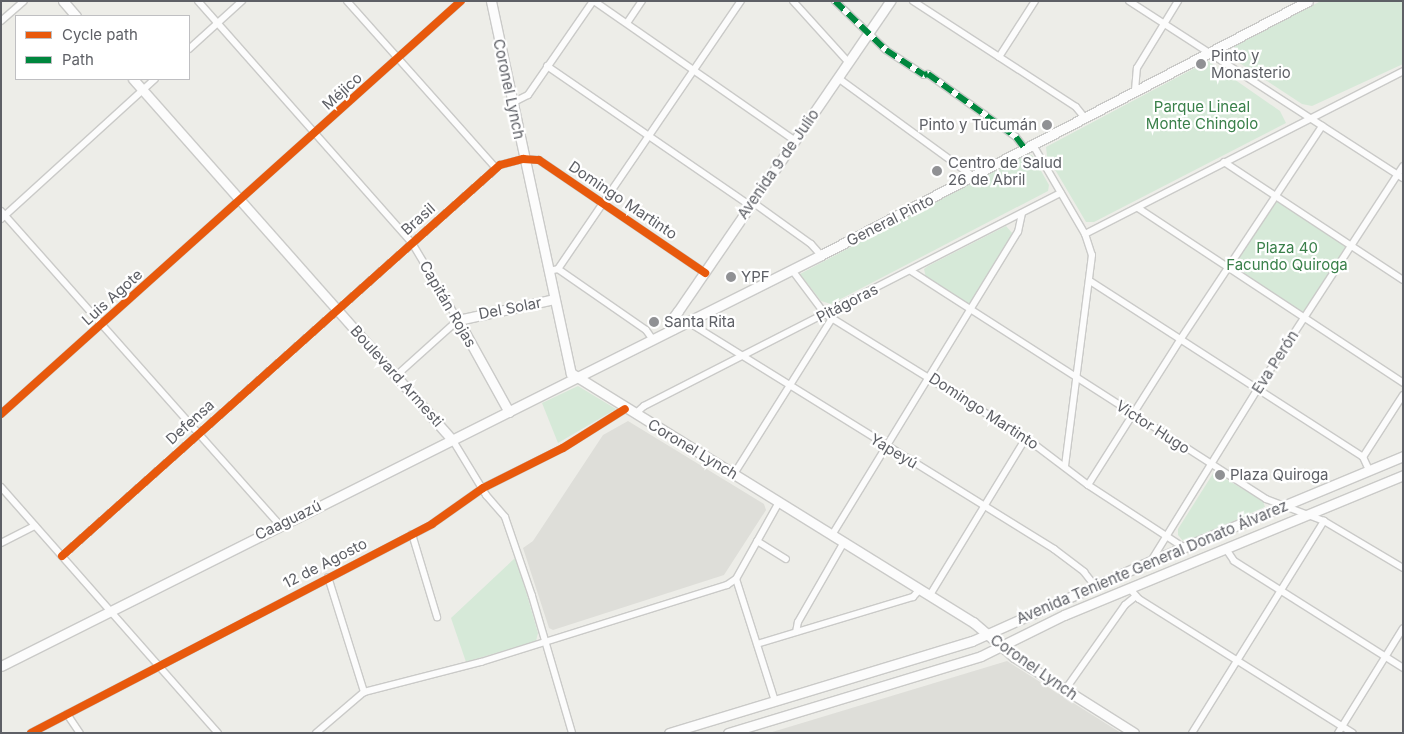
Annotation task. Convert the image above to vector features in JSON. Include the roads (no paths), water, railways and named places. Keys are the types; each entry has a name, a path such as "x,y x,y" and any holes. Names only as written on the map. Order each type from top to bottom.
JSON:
{"main road":[{"path":"63,1 75,15"},
{"name":"Coronel Lynch","path":"491,1 568,369 576,378 930,595 1065,690 1134,733"},
{"name":"Avenida 9 de Julio","path":"673,329 672,319 890,1"},
{"name":"General Pinto","path":"576,378 974,177 1135,90 1308,1"},
{"name":"Boulevard Armesti","path":"134,80 452,439"},
{"name":"Del Solar","path":"458,320 554,299"},
{"name":"Capitán Rojas","path":"458,320 509,412"},
{"name":"Caaguazú","path":"1,666 279,524 576,378"},
{"name":"Avenida Teniente General Donato Álvarez","path":"669,733 987,634 1151,560 1403,456"},
{"name":"Avenida Teniente General Donato Álvarez","path":"728,733 973,659 1119,594 1133,592 1306,514 1403,475"}],"street":[{"path":"1,21 24,1"},
{"name":"Capitán Rojas","path":"198,1 412,242 458,320"},
{"path":"190,48 242,1"},
{"path":"347,1 496,168"},
{"name":"Méjico","path":"241,200 461,1"},
{"path":"512,103 528,95 593,1 628,23 794,140"},
{"path":"628,23 642,1"},
{"path":"548,271 558,268 741,1"},
{"path":"793,1 849,63"},
{"path":"835,1 869,34 879,40 886,50 924,75 928,74 1029,147 1061,193 1085,234 1092,255 1090,281 1065,465"},
{"path":"912,1 1076,106 1084,117"},
{"path":"999,57 1035,1"},
{"path":"1129,1 1400,176"},
{"path":"1135,90 1137,68 1178,1"},
{"path":"547,66 648,136 811,244 821,255"},
{"path":"1085,234 1403,71"},
{"path":"838,78 974,177"},
{"path":"153,80 2,215 102,324 279,524"},
{"path":"1088,485 1180,340 1322,126"},
{"name":"Brasil","path":"336,309 496,168 523,159"},
{"name":"Domingo Martinto","path":"523,159 542,161 705,273"},
{"path":"1224,162 1403,280"},
{"name":"Eva Perón","path":"1151,560 1213,465 1257,390 1351,245 1400,176 1403,166"},
{"name":"Pitágoras","path":"635,414 644,406 1061,193"},
{"name":"Luis Agote","path":"1,414 241,200"},
{"path":"1138,208 1304,319 1403,382"},
{"path":"832,535 1018,232 1022,213"},
{"path":"558,268 646,330 653,340"},
{"path":"792,270 825,314"},
{"name":"Victor Hugo","path":"911,271 1213,465 1282,507 1324,521 1403,568"},
{"path":"1090,281 1363,457 1369,470"},
{"name":"Defensa","path":"62,556 336,309"},
{"name":"Domingo Martinto","path":"825,314 833,316 931,376 1026,438 1065,465 1088,485 1183,547"},
{"path":"734,474 833,316"},
{"name":"Del Solar","path":"397,375 458,320"},
{"name":"Yapeyú","path":"688,322 1054,549 1084,572 1095,586"},
{"path":"1363,457 1403,395"},
{"name":"12 de Agosto","path":"31,733 412,534 484,488 562,448 625,408"},
{"path":"930,595 1026,438"},
{"name":"Boulevard Armesti","path":"452,439 484,488 486,496 502,512 517,553 572,733"},
{"path":"1,487 218,733"},
{"path":"316,733 364,692 545,642 727,585 736,579 779,502"},
{"path":"1192,733 1324,521"},
{"path":"1,543 35,526"},
{"path":"412,534 437,617"},
{"path":"757,541 786,559"},
{"path":"796,632 798,622 844,542"},
{"path":"1226,549 1234,561 1403,668"},
{"path":"328,577 364,692"},
{"path":"736,579 776,701"},
{"path":"757,644 913,597 920,589"},
{"path":"1065,690 1133,592 1237,661 1353,733"},
{"path":"1119,594 1125,604"},
{"path":"1338,733 1403,628"},
{"path":"67,714 80,733"}],"place":[{"name":"Pinto y Monasterio","path":"1201,64"},
{"name":"Pinto y Tucumán","path":"1047,125"},
{"name":"Centro de Salud 26 de Abril","path":"937,171"},
{"name":"YPF","path":"731,277"},
{"name":"Santa Rita","path":"654,322"},
{"name":"Plaza Quiroga","path":"1220,475"}],"park label":[{"name":"Parque Lineal Monte Chingolo","path":"1202,114"},
{"name":"Plaza 40 Facundo Quiroga","path":"1287,256"}]}
